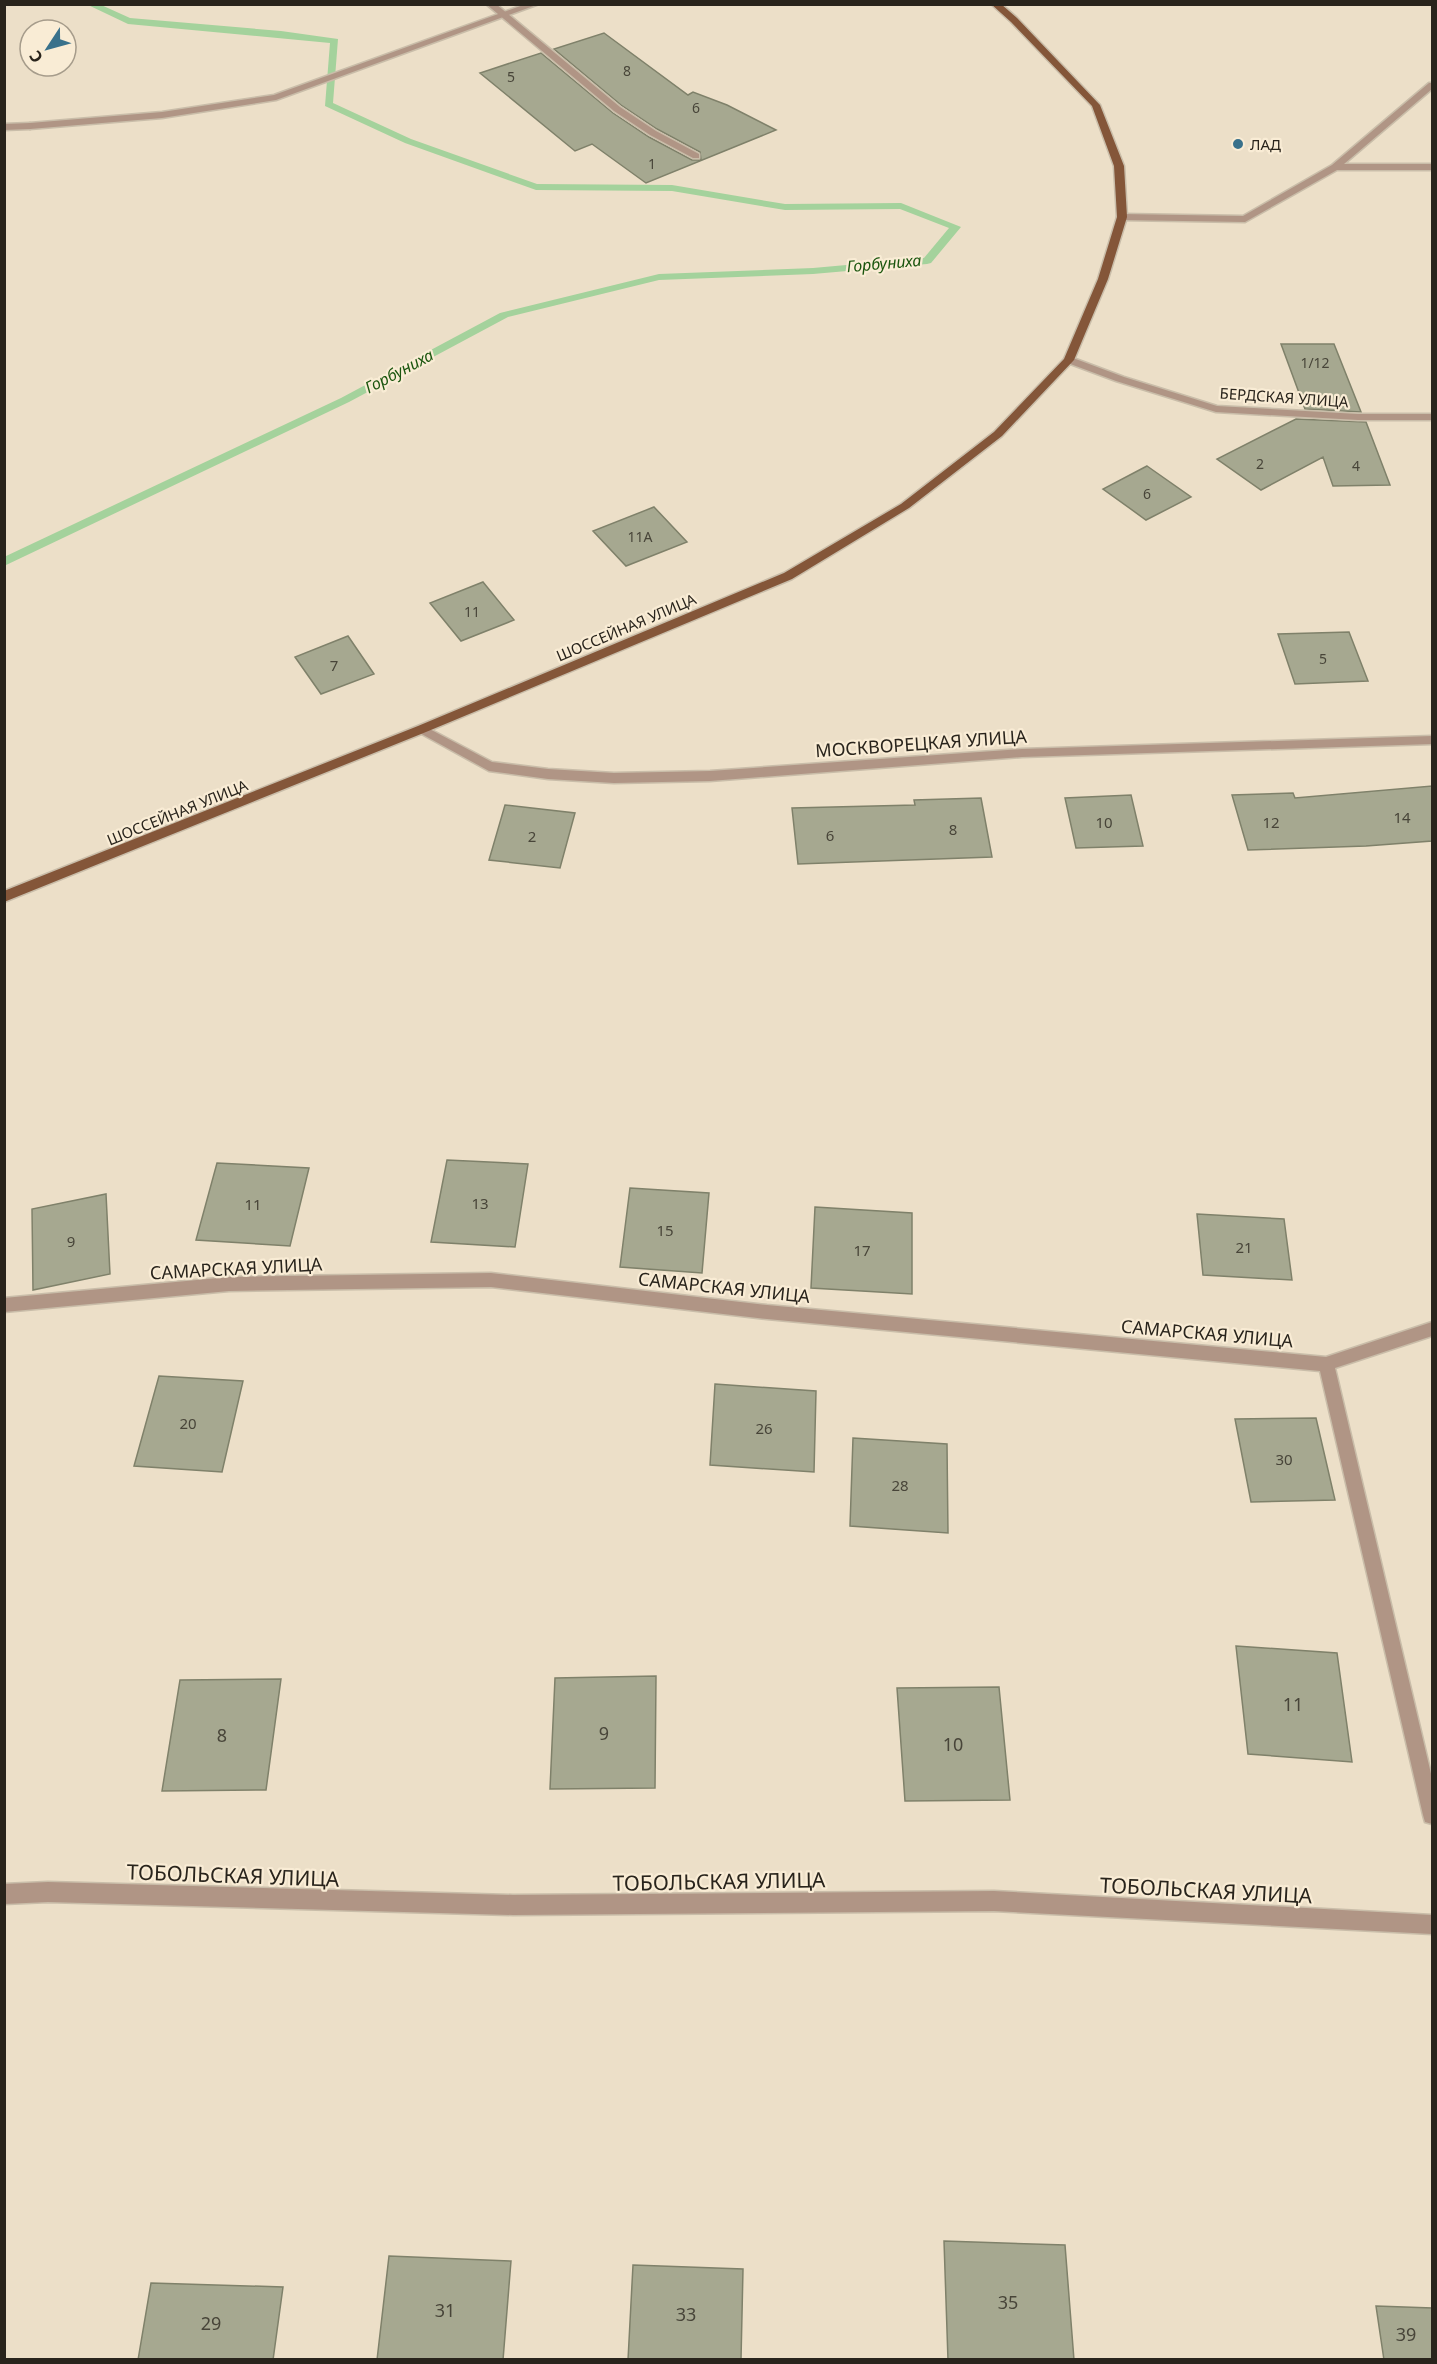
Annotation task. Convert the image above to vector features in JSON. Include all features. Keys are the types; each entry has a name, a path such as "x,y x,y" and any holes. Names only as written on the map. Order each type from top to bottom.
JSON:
{"main road":[{"path":"995,4 1014,20 1096,105 1119,166 1122,217"},
{"name":"ШОССЕЙНАЯ УЛИЦА","path":"4,897 422,729 788,576 905,506 998,434 1069,360 1103,279 1122,217"}],"street":[{"path":"490,4 617,109 653,133 696,156"},
{"path":"4,127 162,115 276,98 535,4"},
{"path":"1122,217 1245,219 1335,166 1432,85"},
{"path":"1335,166 1432,167"},
{"name":"БЕРДСКАЯ УЛИЦА","path":"1069,360 1120,379 1216,409 1358,417 1432,417"},
{"name":"МОСКВОРЕЦКАЯ УЛИЦА","path":"422,729 489,766 548,774 614,778 721,776 1022,753 1432,740"},
{"name":"САМАРСКАЯ УЛИЦА","path":"4,1305 229,1284 491,1280 766,1312 1326,1364 1432,1329"},
{"path":"1326,1364 1432,1815"},
{"name":"ТОБОЛЬСКАЯ УЛИЦА","path":"4,1894 48,1892 513,1905 994,1901 1432,1925"}],"building":[{"path":"604,33 688,95 693,92 727,105 776,130 646,183 592,144 575,151 480,73 541,53 613,113 649,137 692,160 701,160 700,152 657,129 621,105 554,49"},
{"path":"1281,344 1334,344 1361,412 1305,409"},
{"path":"1296,419 1366,422 1390,485 1333,486 1323,457 1261,490 1217,459"},
{"path":"1147,466 1191,497 1146,520 1103,489"},
{"path":"654,507 687,542 626,566 593,531"},
{"path":"483,582 514,620 461,641 430,603"},
{"path":"1349,632 1368,681 1295,684 1278,634"},
{"path":"348,636 374,674 321,694 295,657"},
{"path":"1432,786 1432,841 1366,846 1248,850 1232,795 1293,793 1295,798"},
{"path":"1131,795 1143,846 1076,848 1065,798"},
{"path":"981,798 992,857 798,864 792,808 915,805 914,800"},
{"path":"505,805 575,813 560,868 489,860"},
{"path":"447,1160 528,1164 515,1247 431,1242"},
{"path":"217,1163 309,1168 290,1246 196,1240"},
{"path":"630,1188 709,1193 702,1273 620,1267"},
{"path":"106,1194 110,1274 33,1290 32,1209"},
{"path":"815,1207 912,1213 912,1294 811,1288"},
{"path":"1197,1214 1284,1219 1292,1280 1203,1275"},
{"path":"159,1376 243,1381 222,1472 134,1466"},
{"path":"715,1384 816,1391 814,1472 710,1465"},
{"path":"1316,1418 1335,1500 1251,1502 1235,1419"},
{"path":"853,1438 947,1444 948,1533 850,1526"},
{"path":"1236,1646 1337,1653 1352,1762 1248,1754"},
{"path":"656,1676 655,1788 550,1789 555,1678"},
{"path":"281,1679 266,1790 162,1791 180,1680"},
{"path":"999,1687 1010,1800 905,1801 897,1688"},
{"path":"944,2241 1065,2245 1074,2360 948,2360"},
{"path":"389,2256 511,2261 503,2360 377,2360"},
{"path":"633,2265 743,2269 741,2360 628,2360"},
{"path":"151,2283 283,2287 273,2360 138,2360"},
{"path":"1376,2306 1432,2308 1432,2360 1384,2360"}],"waterway":[{"name":"Горбуниха","path":"4,562 345,400 504,315 659,277 813,271 927,261 956,227 901,206 785,207 672,188 536,187 408,141 328,104 335,41 128,21 90,4"}],"place":[{"name":"ЛАД","path":"1238,144"}]}
